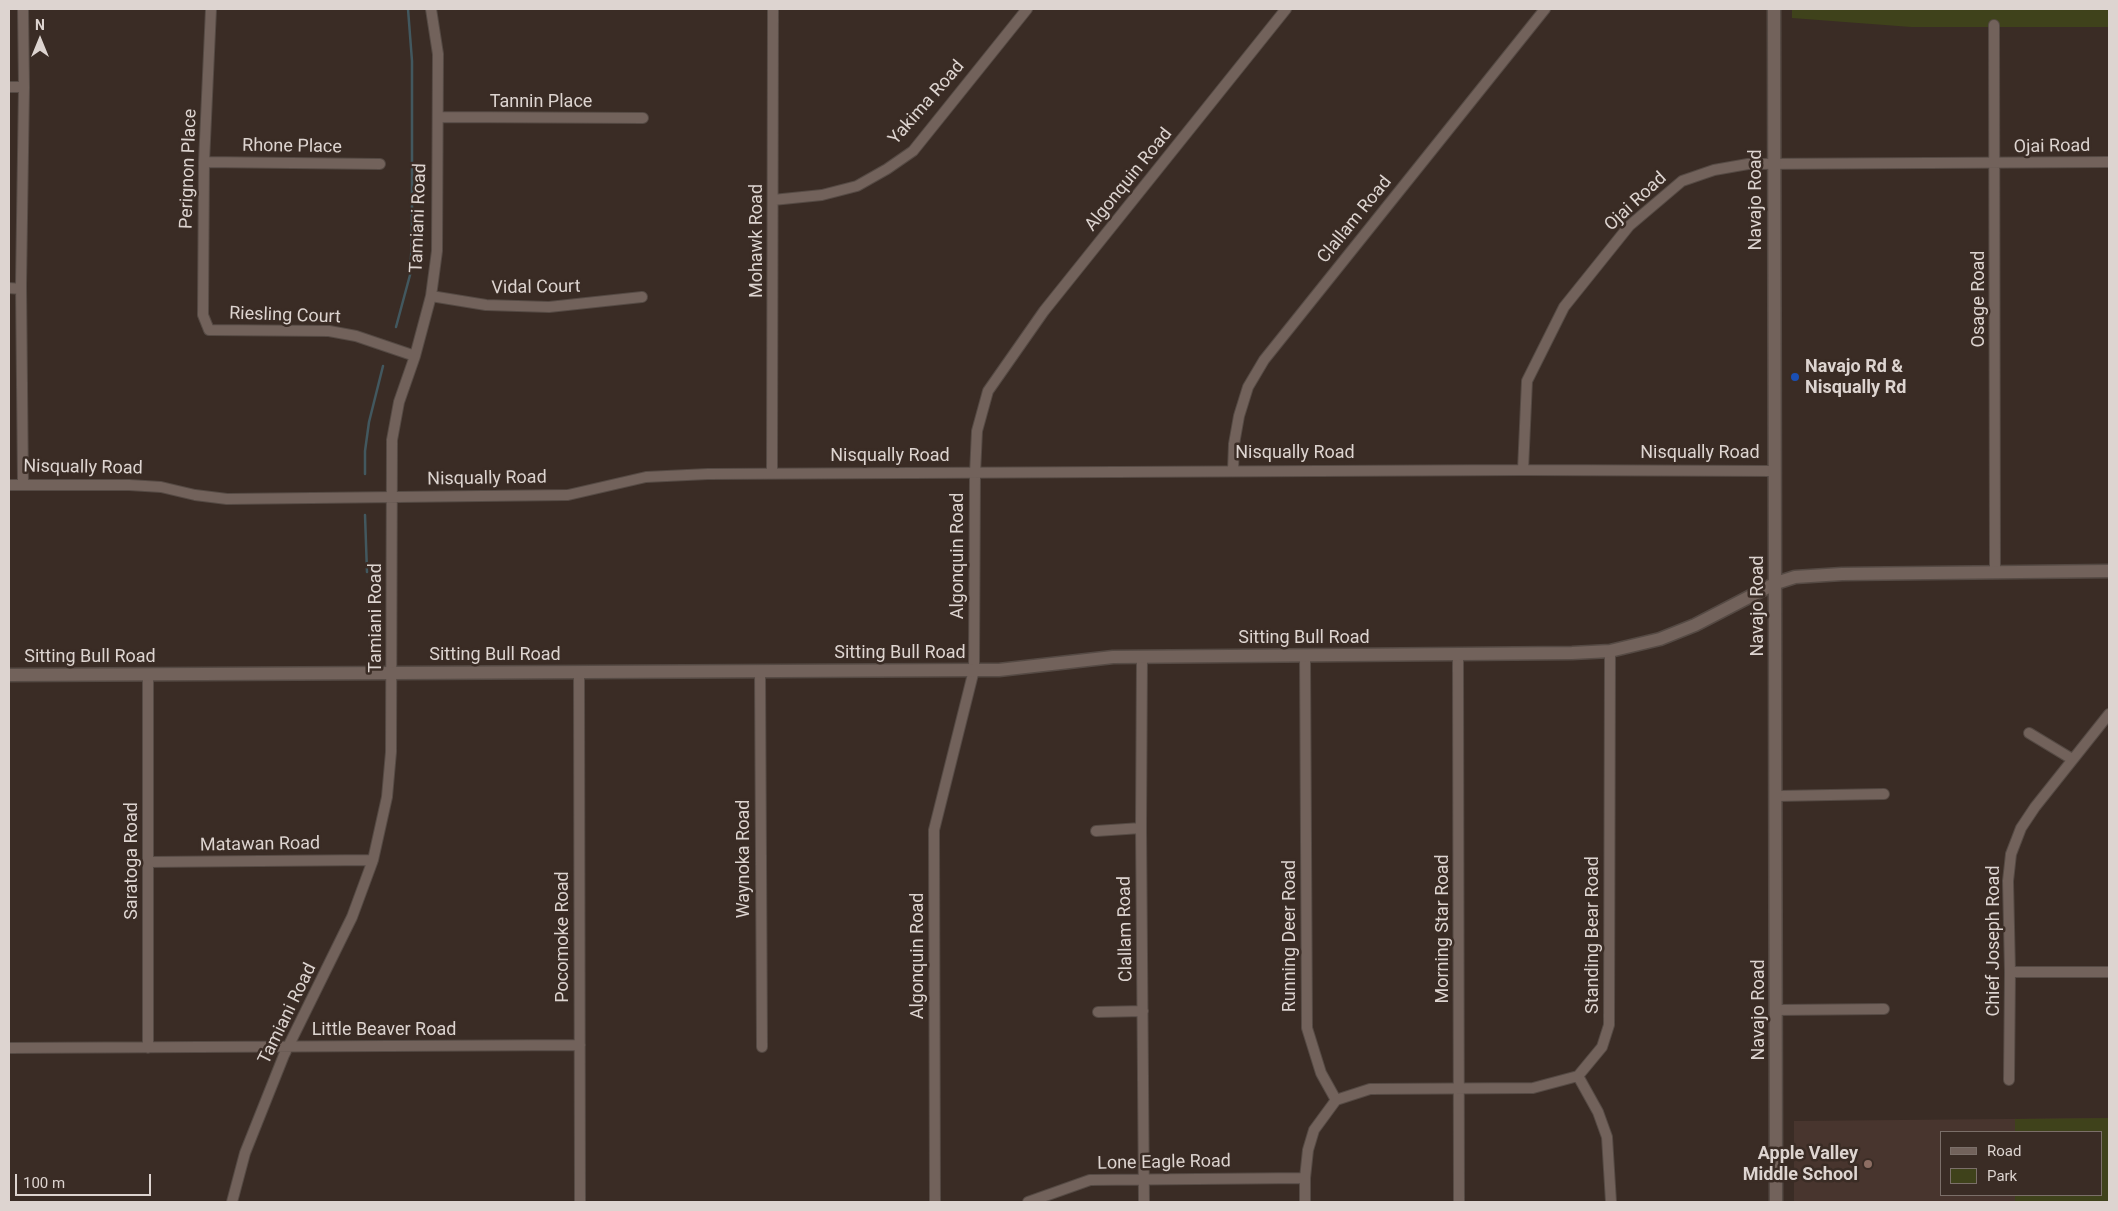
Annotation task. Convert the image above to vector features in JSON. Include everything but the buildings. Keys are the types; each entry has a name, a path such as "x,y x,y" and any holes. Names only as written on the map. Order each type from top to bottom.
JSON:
{"street":[{"path":"23,9 24,87 21,289 23,484"},
{"name":"Perignon Place","path":"209,330 203,316 204,162 211,9"},
{"name":"Tamiani Road","path":"232,1202 245,1153 257,1119 288,1046 349,925 373,860 387,797 391,752 391,497 394,430 399,402 416,356 431,296 437,251 438,54 431,9"},
{"name":"Mohawk Road","path":"772,473 773,9"},
{"name":"Yakima Road","path":"773,200 822,195 857,186 887,169 912,151 1027,9"},
{"name":"Algonquin Road","path":"935,1202 934,830 974,670 974,474 977,431 988,391 1044,311 1286,9"},
{"name":"Clallam Road","path":"1233,471 1234,444 1239,416 1248,387 1264,360 1545,9"},
{"name":"Navajo Road","path":"1774,9 1776,1202"},
{"name":"Osage Road","path":"1994,25 1996,573"},
{"path":"9,87 24,87"},
{"name":"Tannin Place","path":"438,117 644,118"},
{"name":"Rhone Place","path":"204,162 380,164"},
{"name":"Ojai Road","path":"1523,470 1527,381 1564,306 1629,226 1682,181 1723,168 1748,164 2109,162"},
{"path":"9,288 21,289"},
{"name":"Vidal Court","path":"431,296 486,306 549,308 642,298"},
{"name":"Riesling Court","path":"209,330 329,331 356,336 416,356"},
{"name":"Nisqually Road","path":"9,485 129,485 161,487 195,495 227,499 568,495 646,477 772,473 974,474 1523,470 1774,471"},
{"path":"1776,583 1795,578 1842,574 2109,571"},
{"name":"Sitting Bull Road","path":"9,675 999,670 1113,656 1458,655 1610,651 1660,639 1687,629 1776,583"},
{"name":"Standing Bear Road","path":"1578,1076 1602,1047 1609,1025 1610,651"},
{"name":"Morning Star Road","path":"1458,655 1459,1202"},
{"name":"Clallam Road","path":"1142,656 1141,828 1144,1202"},
{"name":"Running Deer Road","path":"1305,656 1307,1028 1321,1072 1336,1100"},
{"name":"Waynoka Road","path":"760,671 762,1047"},
{"name":"Pocomoke Road","path":"579,672 580,1202"},
{"name":"Saratoga Road","path":"148,674 148,1048"},
{"name":"Chief Joseph Road","path":"2009,1080 2010,972 2008,881 2011,854 2021,828 2072,759 2109,714"},
{"path":"2029,733 2072,759"},
{"path":"1776,796 1884,794"},
{"path":"1096,831 1141,828"},
{"name":"Matawan Road","path":"148,862 373,860"},
{"path":"2010,972 2109,972"},
{"path":"1776,1010 1884,1010"},
{"path":"1098,1012 1143,1011"},
{"name":"Little Beaver Road","path":"9,1048 580,1045"},
{"path":"1305,1202 1308,1150 1314,1130 1336,1100 1370,1089 1533,1088 1578,1076 1598,1112 1607,1137 1611,1202"},
{"name":"Lone Eagle Road","path":"1028,1202 1090,1180 1305,1178"}],"shaded area":[{"name":"Apple Valley Middle School","path":"2109,1118 2109,1202 1794,1202 1794,1121"}],"green space":[{"path":"1792,9 2109,9 2109,27 1911,27 1792,18"},
{"path":"2109,1118 2109,1202 2015,1202 2015,1196 2103,1196 2103,1131 2015,1131 2015,1119"}],"waterway":[{"path":"396,327 410,275 412,239 412,61 408,9"},
{"path":"365,474 365,451 369,422 383,366"},
{"path":"365,515 367,572"}],"place":[{"name":"Navajo Rd & Nisqually Rd","path":"1795,377"},
{"name":"Apple Valley Middle School","path":"1868,1164"}]}
